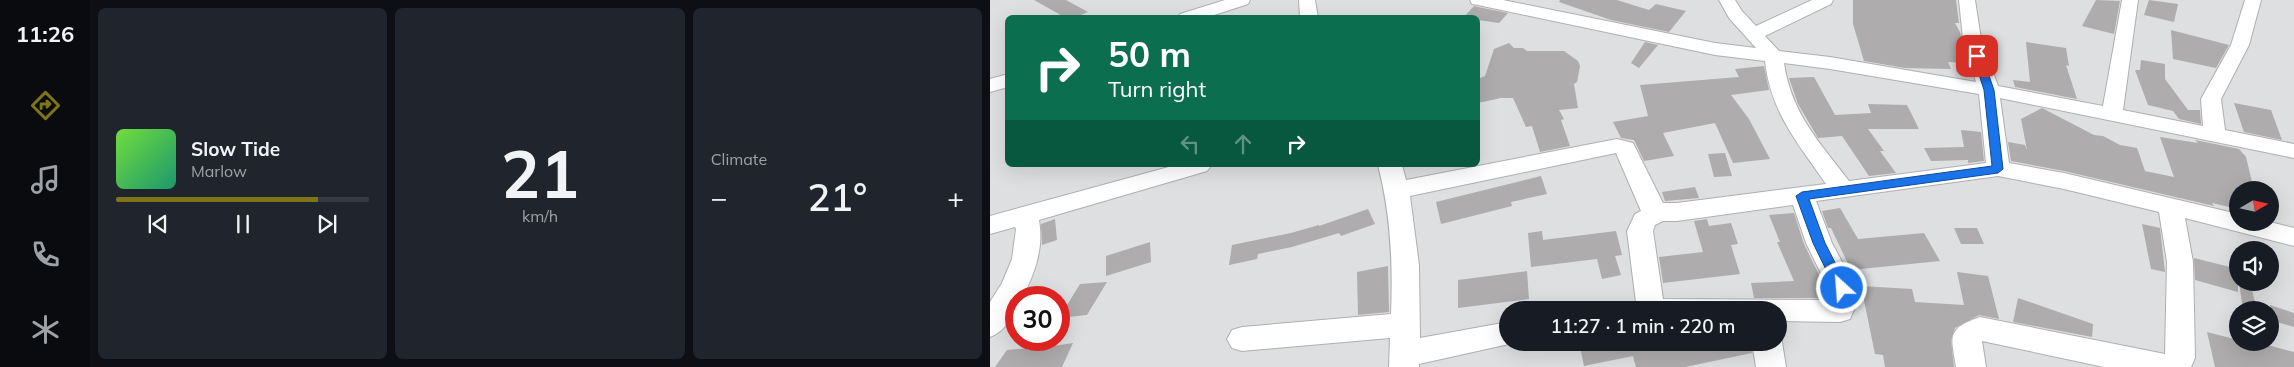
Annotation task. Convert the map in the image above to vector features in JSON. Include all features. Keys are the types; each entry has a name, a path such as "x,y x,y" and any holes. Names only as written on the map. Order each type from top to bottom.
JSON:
{"street":[{"path":"1195,15 1242,0"},
{"path":"1307,0 1307,15"},
{"path":"1478,0 1670,41 1774,57 1830,63 1989,90 2294,151"},
{"path":"1727,0 1735,14 1774,57 1777,80 1792,120 1843,190"},
{"path":"1754,34 1825,0"},
{"path":"1967,0 1972,39 1989,90 1998,169"},
{"path":"2112,114 2130,0"},
{"path":"2215,135 2211,99 2240,45 2253,0"},
{"path":"1398,190 1617,146 1626,148 1652,208 1659,212"},
{"path":"990,225 1195,167"},
{"path":"1391,167 1398,190 1402,223 1405,325 1404,361 1499,336"},
{"path":"1650,301 1640,231 1644,220 1659,212 1677,212 1998,169 2170,206 2294,237"},
{"path":"1787,310 1840,311 1844,300 1842,288 1819,243 1802,196"},
{"path":"1971,367 1966,338 1973,332 1980,330 2166,367 2176,366 2180,358 2180,262 2170,206"},
{"path":"990,325 1012,292 1024,265 1029,245 1029,228 1026,214"},
{"path":"1242,340 1405,325"},
{"path":"1768,351 1771,367"}],"building":[{"path":"1034,0 1066,0 1088,12 1081,15 1061,15"},
{"path":"1560,0 1617,0 1649,10 1656,4 1686,11 1669,32 1611,20 1559,2"},
{"path":"1853,0 1956,0 1959,23 1955,23 1960,32 1968,63 1948,62 1951,69 1905,68 1864,61 1853,24"},
{"path":"2096,0 2120,1 2114,34 2082,26"},
{"path":"2149,0 2178,4 2174,22 2144,15"},
{"path":"1474,6 1508,13 1499,23 1480,20 1480,15 1466,15"},
{"path":"2171,30 2229,45 2216,68 2173,59"},
{"path":"1645,42 1658,45 1639,68 1631,63"},
{"path":"2026,42 2066,48 2069,66 2066,65 2077,99 2015,87 2013,80 2030,82"},
{"path":"1509,43 1514,48 1523,48 1527,51 1564,51 1578,61 1580,66 1577,82 1574,84 1578,108 1559,110 1564,119 1561,120 1570,146 1540,152 1532,126 1526,127 1513,98 1501,98 1480,103 1480,78 1485,76 1494,49"},
{"path":"2141,60 2165,64 2165,79 2188,110 2200,110 2201,124 2179,119 2173,111 2148,105 2135,70 2140,70"},
{"path":"1764,66 1769,90 1731,95 1749,119 1770,159 1733,163 1715,123 1663,133 1674,156 1644,161 1634,140 1621,138 1613,122 1648,116 1640,85 1739,77 1735,69"},
{"path":"1814,77 1835,115 1871,113 1868,104 1907,105 1919,129 1868,129 1884,151 1880,151 1896,173 1869,176 1842,136 1818,138 1798,104 1789,78"},
{"path":"2234,103 2271,110 2282,140 2244,132"},
{"path":"2042,108 2094,135 2103,136 2120,145 2137,148 2145,171 2174,177 2160,137 2198,143 2195,140 2239,149 2246,157 2252,181 2229,181 2229,207 2212,203 2214,206 2064,171 2011,161 2008,142 2025,145 2027,150 2021,119"},
{"path":"1961,130 1981,132 1984,161 1968,163 1968,160 1931,161 1924,148 1964,147"},
{"path":"1725,153 1732,176 1714,177 1708,154"},
{"path":"1541,176 1547,194 1511,202 1512,206 1441,224 1436,202"},
{"path":"1695,187 1699,198 1665,201 1662,192"},
{"path":"1840,208 1858,239 1924,233 1940,261 1851,270 1831,228 1828,228 1822,211"},
{"path":"1368,209 1375,224 1341,236 1339,233 1292,247 1258,254 1257,259 1229,265 1232,245 1319,226"},
{"path":"1794,213 1804,244 1826,289 1828,298 1754,298 1751,283 1794,281 1777,242 1780,242 1769,215"},
{"path":"1055,219 1057,240 1042,245 1041,224"},
{"path":"1707,219 1709,226 1731,223 1738,244 1731,245 1740,274 1663,283 1659,257 1703,252 1694,221"},
{"path":"2142,224 2160,228 2165,272 2151,269"},
{"path":"1954,228 1977,228 1984,244 1961,244"},
{"path":"1542,231 1543,240 1616,231 1622,255 1615,256 1621,275 1602,279 1597,259 1531,267 1528,233"},
{"path":"1150,242 1151,262 1106,276 1106,256"},
{"path":"2194,258 2229,267 2229,289 2195,280"},
{"path":"1388,266 1389,312 1358,315 1357,272"},
{"path":"1527,271 1529,299 1499,301 1499,303 1458,308 1458,280"},
{"path":"1957,272 1988,276 1999,319 1979,315 1955,328 1951,341 1954,367 1885,367 1883,355 1875,354 1861,286 1912,289 1915,302 1964,305"},
{"path":"1107,282 1087,315 1070,317 1070,300 1080,284"},
{"path":"2240,291 2252,291 2255,301 2242,301"},
{"path":"2018,298 2093,324 2092,337 2013,322"},
{"path":"2279,308 2294,313 2294,327 2279,323"},
{"path":"2207,332 2229,338 2229,351 2279,351 2279,348 2294,352 2294,367 2215,367"},
{"path":"1006,351 1069,351 1062,367 995,367"},
{"path":"1581,351 1752,351 1752,353 1685,367 1636,367 1633,356 1584,366"}],"route":[{"path":"1842,288 1819,243 1802,196 1998,169 1989,90 1977,56"}]}
